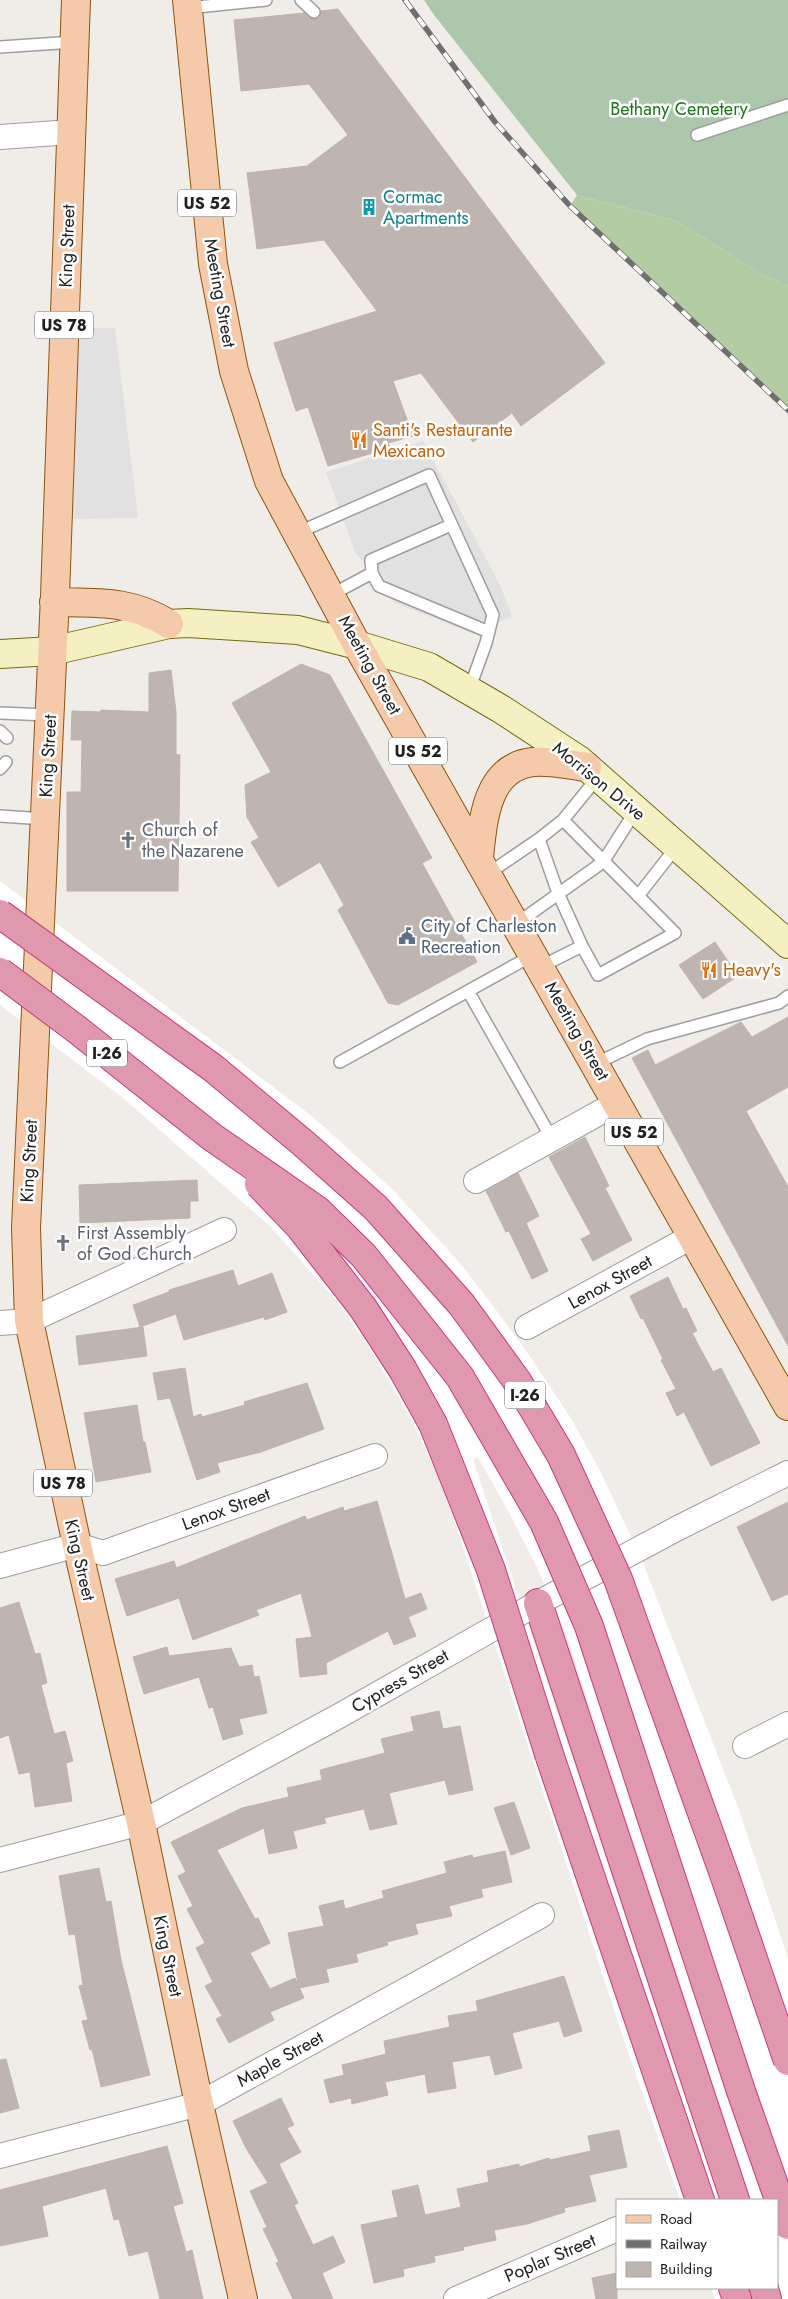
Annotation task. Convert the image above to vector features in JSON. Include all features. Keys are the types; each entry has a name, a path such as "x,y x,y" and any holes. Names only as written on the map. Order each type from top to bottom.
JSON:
{"highway":[{"name":"I-26","path":"0,914 213,1068 303,1143 376,1208 462,1305 517,1380 560,1455 618,1579 725,1877 788,2061"},
{"name":"I-26","path":"0,972 75,1028 212,1137 317,1210 364,1256 460,1377 544,1522 589,1626 741,2091 788,2225"},
{"path":"212,1137 300,1227 357,1300 403,1370 433,1424 491,1570 549,1754 700,2199"},
{"path":"538,1603 735,2199"}],"main road":[{"name":"King Street","path":"76,0 54,602 26,1228 29,1321 76,1545 141,1824 199,2104 244,2299"},
{"name":"Meeting Street","path":"187,4 213,264 234,371 269,481 357,644 484,865 788,1406"},
{"path":"54,602 120,603 153,614 169,624"},
{"name":"Morrison Drive","path":"0,654 52,651 169,624 188,622 298,630 357,644 429,667 517,719 593,772 788,944"},
{"path":"484,865 486,804 492,791 508,772 532,762 544,761 593,772"}],"street":[{"path":"0,138 71,132"},
{"path":"476,1182 617,1103"},
{"path":"0,1323 29,1321 224,1230"},
{"name":"Lenox Street","path":"527,1327 693,1236"},
{"name":"Lenox Street","path":"76,1545 103,1553 375,1456"},
{"name":"Cypress Street","path":"0,1860 141,1824 339,1716 538,1603 678,1528 788,1474"},
{"path":"0,1566 76,1545"},
{"path":"745,1746 788,1724"},
{"name":"Maple Street","path":"0,2156 199,2104 542,1915"},
{"name":"Poplar Street","path":"456,2299 616,2229"}],"lane":[{"path":"187,4 266,0"},
{"path":"301,0 314,12"},
{"path":"0,47 74,42"},
{"path":"697,135 788,104"},
{"path":"297,533 428,475 493,615 469,690"},
{"path":"451,525 371,560 372,573 379,586 489,632"},
{"path":"331,595 372,573"},
{"path":"0,713 49,715"},
{"path":"484,865 539,839 563,820 593,772"},
{"path":"516,924 604,862 636,810"},
{"path":"0,816 45,819"},
{"path":"539,839 558,893 582,946 598,975 675,932 563,820"},
{"path":"638,896 677,846"},
{"path":"340,1062 468,991 537,961 582,946"},
{"path":"468,991 552,1139"},
{"path":"595,1064 647,1038 779,1003 788,996"}],"green space":[{"name":"Bethany Cemetery","path":"424,0 788,0 788,286 762,274 677,221 577,195"},
{"path":"577,195 677,221 762,274 788,286 788,410 570,206"}],"shaded area":[{"path":"71,328 115,328 138,518 66,519"},
{"path":"423,441 500,585 512,616 474,634 395,603 355,552 326,472"}],"pier":[{"path":"0,881 313,1117 392,1189 458,1261 488,1299 527,1352 570,1417 600,1471 641,1558 739,1810 788,1959 788,2299 715,2299 711,2289 778,2289 778,2199 751,2199 568,1640 537,1567 478,1457 473,1460 708,2165 682,2081 747,2199 680,2199 625,2043 440,1481 411,1418 367,1344 335,1299 270,1226 123,1098 0,1005"}],"building":[{"name":"Cormac Apartments","path":"338,9 605,363 521,426 512,413 473,442 421,373 393,381 413,436 388,443 390,448 328,466 308,407 296,411 274,343 377,311 324,240 257,249 247,173 307,166 348,135 309,84 241,91 234,20 304,13 309,18 316,19 320,17 321,11"},
{"path":"301,664 330,675 432,858 422,863 477,962 398,1005 388,1003 338,910 344,905 320,862 278,887 251,842 259,838 247,817 245,785 271,772 232,703"},
{"path":"171,670 176,712 176,754 180,755 178,891 67,891 67,792 81,792 82,740 71,740 72,711 149,712 149,673"},
{"name":"Heavy's","path":"715,942 738,976 703,999 679,965"},
{"path":"788,1017 788,1087 746,1111 788,1187 788,1346 632,1058 648,1050 655,1065 741,1022 752,1037"},
{"path":"585,1137 609,1186 605,1188 632,1240 593,1261 581,1239 591,1234 549,1157"},
{"path":"518,1173 539,1216 526,1223 548,1271 532,1279 509,1231 506,1232 486,1191"},
{"path":"197,1180 198,1201 190,1201 190,1218 80,1223 79,1185"},
{"path":"233,1270 238,1286 272,1273 287,1312 265,1320 264,1317 184,1340 176,1314 140,1327 133,1305 169,1292 169,1290"},
{"path":"668,1277 683,1309 686,1308 697,1331 692,1333 713,1372 721,1368 760,1443 711,1466 684,1412 677,1416 666,1393 676,1389 643,1318 641,1319 630,1296"},
{"path":"143,1327 147,1356 79,1365 76,1336"},
{"path":"185,1368 193,1417 201,1414 202,1417 245,1405 244,1402 307,1383 324,1429 261,1452 217,1463 220,1472 197,1480 170,1398 158,1400 153,1373"},
{"path":"137,1405 143,1442 145,1442 151,1472 96,1482 84,1413"},
{"path":"377,1501 405,1599 421,1593 427,1609 408,1617 416,1636 394,1645 388,1631 326,1663 327,1674 300,1677 296,1639 312,1637 301,1593 256,1610 259,1615 193,1640 179,1598 127,1616 115,1579 174,1561 176,1568 305,1516 307,1520 343,1507 344,1511"},
{"path":"788,1502 788,1594 772,1601 737,1527"},
{"path":"19,1602 35,1654 40,1653 47,1683 41,1685 54,1734 65,1731 73,1761 66,1763 72,1801 35,1807 30,1772 19,1774 9,1735 0,1738 0,1608"},
{"path":"167,1647 169,1656 231,1648 239,1667 252,1665 254,1677 259,1676 267,1713 239,1719 243,1734 223,1740 213,1707 209,1708 199,1677 144,1694 133,1657"},
{"path":"439,1711 443,1729 460,1726 473,1790 449,1795 445,1780 389,1793 397,1824 370,1830 364,1809 324,1818 326,1823 293,1831 297,1848 269,1854 264,1828 217,1850 255,1919 258,1918 270,1943 250,1953 270,1989 295,1978 304,1998 270,2012 274,2020 229,2043 216,2019 222,2016 205,1986 213,1982 196,1948 205,1943 187,1909 193,1906 178,1876 186,1872 171,1842 242,1808 289,1797 287,1788 322,1780 320,1770 385,1753 381,1739 414,1731 411,1717"},
{"path":"514,1802 530,1848 511,1855 494,1808"},
{"path":"505,1851 512,1882 481,1889 483,1897 449,1906 452,1916 415,1924 418,1934 387,1942 388,1945 356,1954 358,1962 326,1969 329,1982 299,1988 288,1933 324,1926 319,1906 343,1900 345,1909 384,1898 382,1891 447,1873 444,1862 472,1855 473,1858"},
{"path":"99,1868 106,1902 111,1901 121,1960 150,2075 101,2087 92,2049 90,2050 82,2021 88,2020 79,1986 83,1985 75,1934 69,1935 59,1876"},
{"path":"564,1976 582,2031 564,2037 559,2021 512,2033 522,2068 495,2075 490,2055 452,2062 456,2088 428,2093 425,2074 385,2082 388,2095 352,2104 351,2098 330,2103 324,2080 344,2075 342,2065 386,2054 384,2041 450,2027 448,2016 478,2011 476,2001"},
{"path":"6,2059 19,2108 0,2113 0,2060"},
{"path":"281,2098 294,2125 287,2128 301,2152 279,2164 298,2203 294,2205 313,2245 333,2236 345,2262 322,2273 333,2299 293,2299 276,2263 279,2262 263,2229 267,2227 250,2191 268,2183 246,2148 233,2121"},
{"path":"619,2130 627,2167 589,2175 596,2201 564,2208 565,2212 527,2224 494,2230 496,2240 463,2247 464,2250 434,2256 435,2262 403,2269 404,2276 374,2283 361,2225 398,2217 392,2191 418,2185 425,2215 461,2207 457,2189 489,2182 487,2171 519,2164 519,2167 549,2158 550,2160 591,2151 588,2136"},
{"path":"167,2146 183,2203 173,2206 186,2252 192,2250 203,2299 160,2299 148,2251 129,2256 119,2219 114,2220 106,2188 42,2206 48,2236 0,2246 0,2190"},
{"path":"616,2273 617,2299 596,2299 592,2278"}],"railway":[{"path":"405,0 495,122 570,206 788,410"}],"place":[{"name":"Cormac Apartments","path":"369,207"},
{"name":"Santi's Restaurante Mexicano","path":"359,440"},
{"name":"Church of the Nazarene","path":"128,840"},
{"name":"City of Charleston Recreation","path":"407,936"},
{"name":"Heavy's","path":"709,970"},
{"name":"First Assembly of God Church","path":"63,1243"}]}
